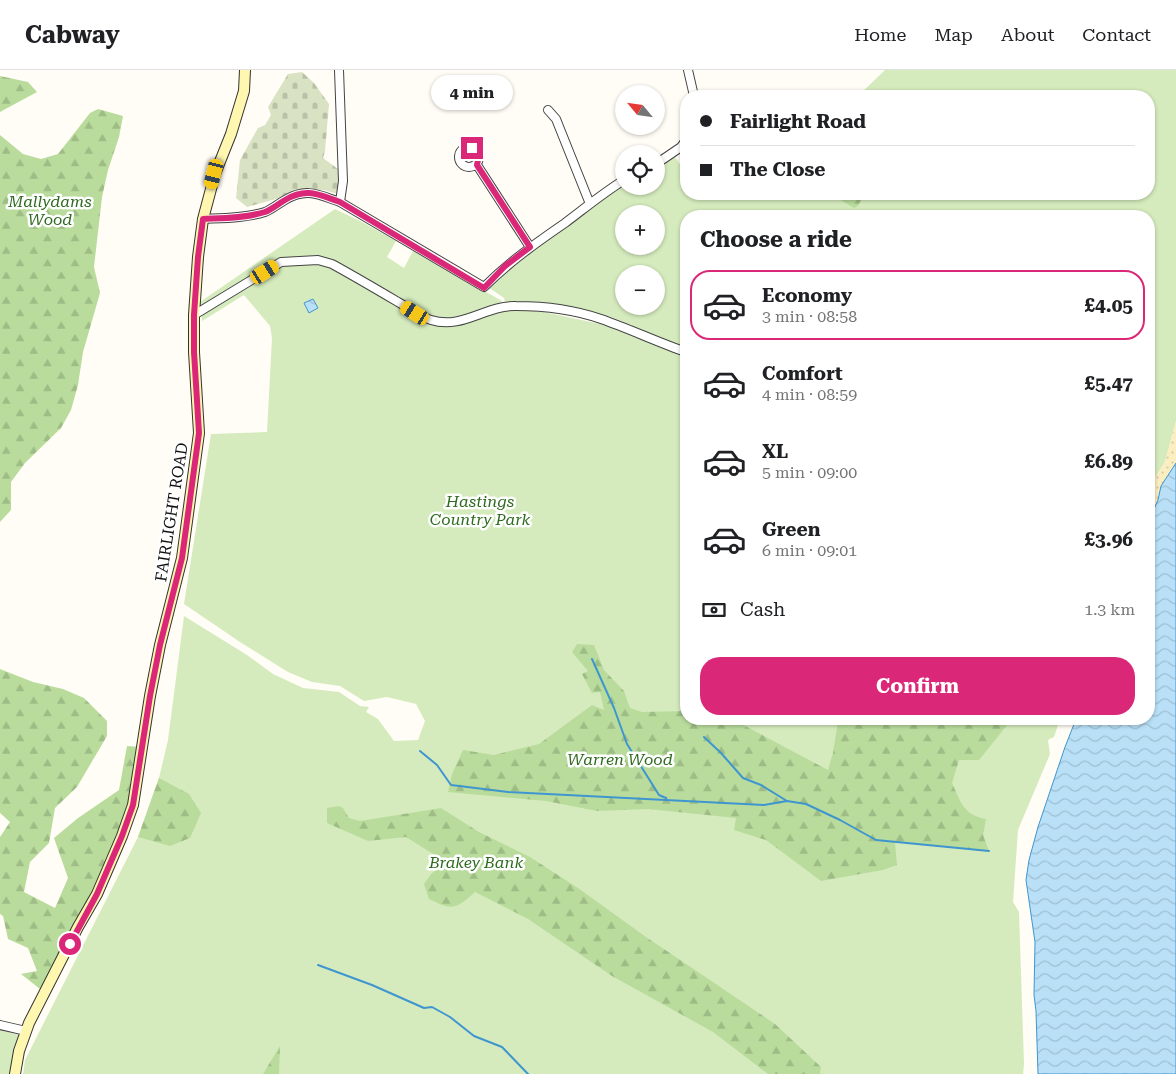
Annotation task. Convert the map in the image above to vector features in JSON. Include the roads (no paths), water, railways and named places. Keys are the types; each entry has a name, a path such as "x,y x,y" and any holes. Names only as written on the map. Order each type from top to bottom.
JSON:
{"street":[{"name":"FAIRLIGHT ROAD","path":"15,1074 19,1051 26,1031 78,927 97,894 133,805 150,696 162,637 182,558 199,433 194,352 194,315 203,219 214,174 244,92 245,70"},
{"path":"339,70 343,181 340,202"},
{"path":"688,70 693,90"},
{"path":"548,110 556,119 590,204"},
{"path":"665,158 680,148"},
{"path":"477,165 530,247"},
{"path":"203,219 265,212 304,192 322,195 340,202 484,288 505,266 615,186"},
{"path":"194,315 281,262 318,260 332,264 415,313 432,320 456,321 476,317 500,307 509,306 557,309 600,319 680,350"},
{"path":"0,1025 26,1031"}],"water":[{"path":"313,299 318,308 309,313 304,303"},
{"path":"1176,463 1176,1074 1038,1074 1034,995 1035,942 1026,880 1029,860 1038,827 1074,725 1155,725 1155,507 1161,486"}],"waterway":[{"path":"592,659 614,708 627,744 659,795 666,798"},
{"path":"704,737 743,778 761,785 787,801 806,804 876,840 989,851"},
{"path":"420,751 437,765 451,785 508,792 764,805 787,801"},
{"path":"318,965 372,985 424,1008 432,1007 450,1017 474,1036 502,1047 528,1074"}],"park label":[{"name":"Mallydams Wood","path":"50,210"},
{"name":"Hastings Country Park","path":"480,510"},
{"name":"Warren Wood","path":"620,759"},
{"name":"Brakey Bank","path":"476,862"}]}
